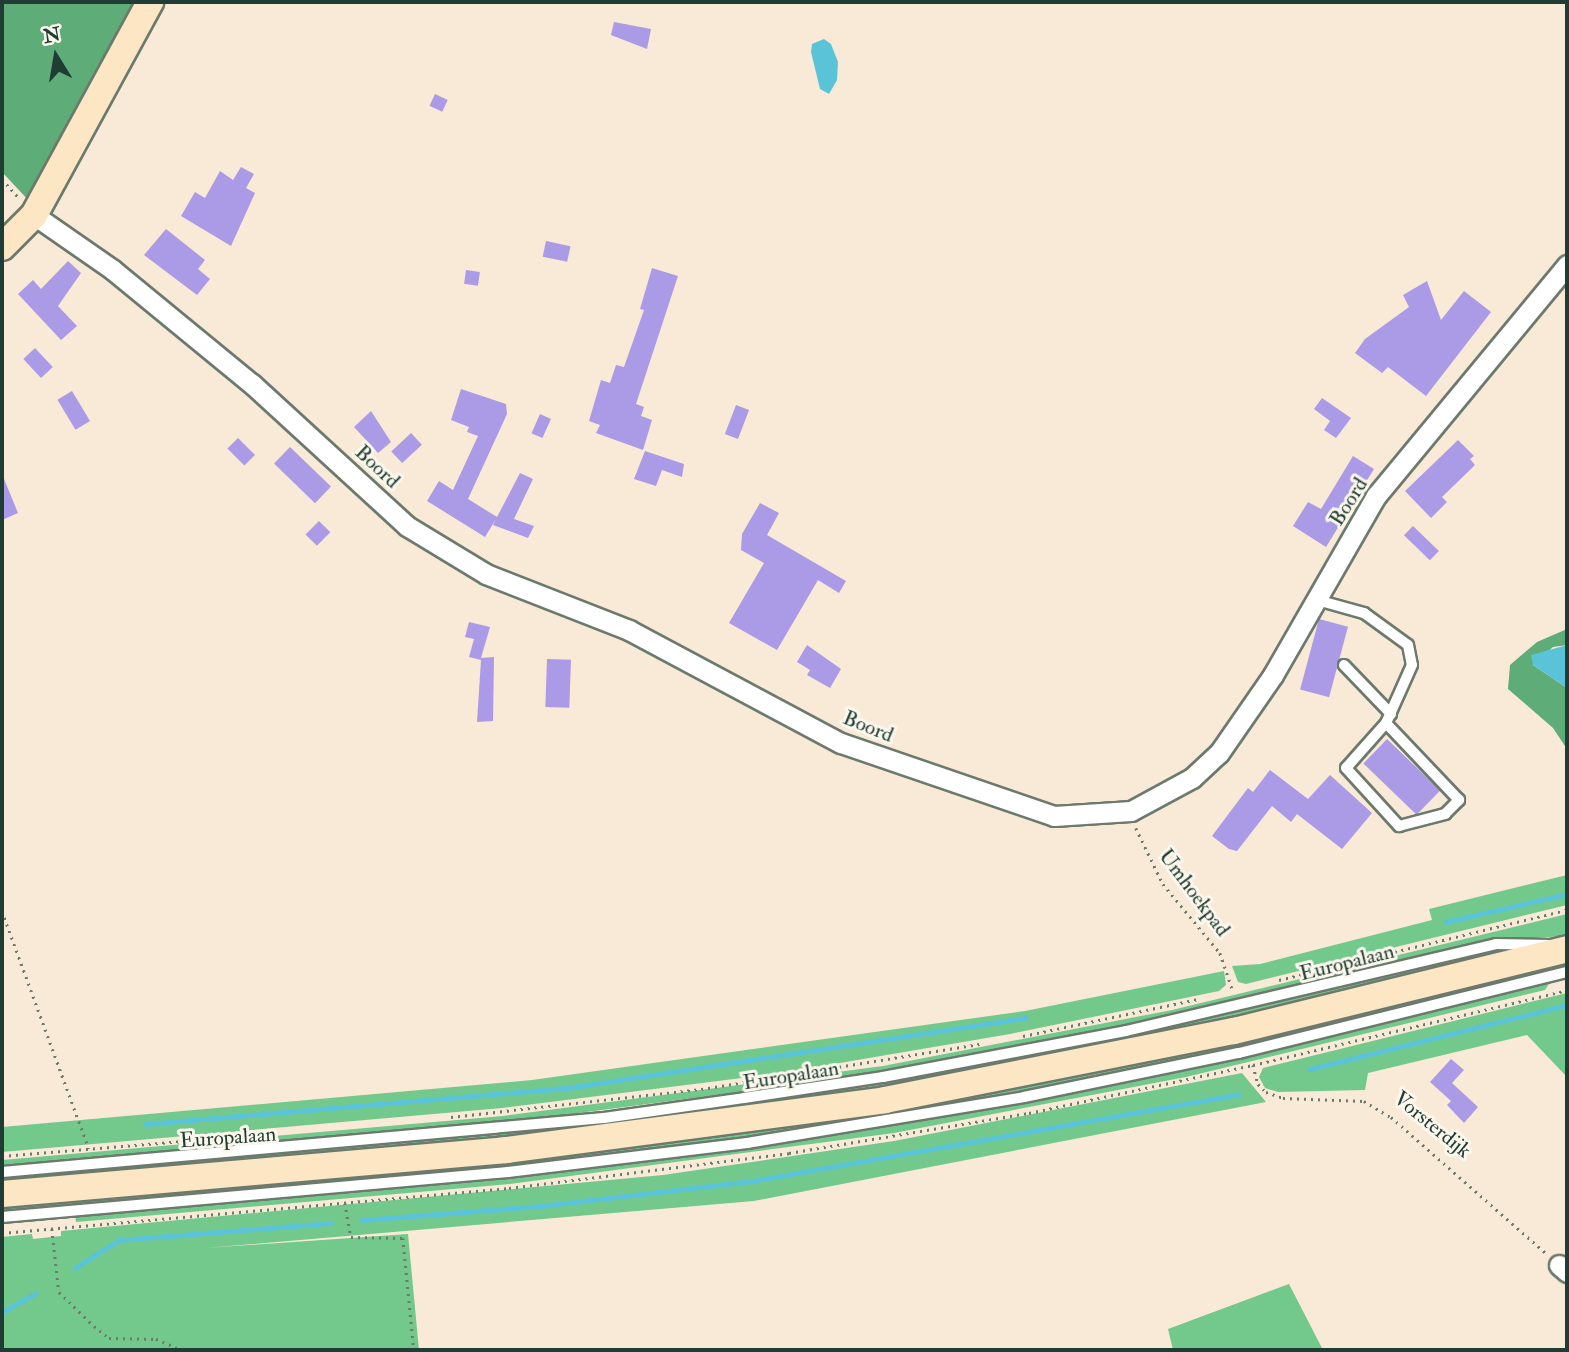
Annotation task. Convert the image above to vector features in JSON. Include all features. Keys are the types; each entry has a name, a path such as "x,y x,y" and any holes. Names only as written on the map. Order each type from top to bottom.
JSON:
{"main road":[{"path":"2,247 34,215 150,2"},
{"name":"Europalaan","path":"2,1194 507,1150 885,1100 1234,1031 1567,948"}],"street":[{"name":"Boord","path":"34,215 113,270 252,384 407,526 486,574 629,630 841,743 1035,813 1080,817 1131,811 1192,778 1219,753 1273,675 1376,496 1567,265"}],"lane":[{"path":"1317,600 1364,613 1408,645 1412,665 1388,719 1346,768 1399,826 1445,814 1459,800 1388,719 1344,665"},
{"name":"Europalaan","path":"2,1172 604,1118 769,1094 1139,1028 1496,944 1537,942 1567,948"},
{"path":"2,1217 508,1172 747,1143 1024,1097 1239,1053 1567,972"}],"path":[{"path":"2,179 34,215"},
{"name":"Umhoekpad","path":"1131,811 1150,863 1220,953 1233,992"},
{"name":"Europalaan","path":"1266,984 1567,910"},
{"path":"2,911 89,1148 99,1163"},
{"path":"1221,995 1244,989"},
{"name":"Vorsterdijk","path":"1563,1268 1391,1116 1364,1101 1283,1098 1258,1084 1253,1065 1567,990"},
{"path":"1010,1039 1209,997"},
{"name":"Europalaan","path":"449,1118 708,1088 984,1044"},
{"name":"Europalaan","path":"2,1156 194,1141"},
{"path":"345,1203 351,1237 404,1238 414,1350"},
{"path":"52,1228 59,1292 93,1326 109,1338 156,1339 182,1350"}],"green space":[{"path":"2,2 146,2 32,204 2,172"},
{"path":"1567,629 1567,645 1553,647 1533,665 1567,688 1567,749 1553,728 1508,689 1510,665 1537,642"},
{"path":"1567,875 1567,905 1246,984 1238,982 1232,966 1260,964 1432,920 1429,909"},
{"path":"1567,914 1567,936 1492,940 1174,1017 884,1073 503,1123 2,1167 2,1160 503,1116 883,1066 1172,1010"},
{"path":"1520,947 1522,952 1017,1067 658,1123 2,1185 2,1176 504,1131 885,1081 1129,1035"},
{"path":"1551,961 1553,971 1278,1039 1022,1093 783,1133 508,1168 2,1212 2,1203 507,1158"},
{"path":"1224,971 1226,985 1219,991 1010,1034 775,1074 502,1108 2,1152 2,1127 532,1080 1025,1011"},
{"path":"1550,982 1545,990 1186,1077 894,1133 510,1184 76,1222 75,1214 509,1176 892,1125 1281,1048"},
{"path":"1567,993 1567,1077 1527,1035 1368,1073 1365,1090 1278,1092 1265,1088 1259,1077 1263,1068"},
{"path":"1242,1073 1266,1102 754,1201 206,1248 408,1234 419,1350 2,1350 2,1237 32,1234 33,1239 61,1236 61,1231 663,1175 894,1141"},
{"path":"1289,1284 1323,1350 1173,1350 1168,1329"}],"water":[{"path":"824,39 831,44 838,62 837,80 829,94 820,89 811,52 812,44"},
{"path":"1567,645 1567,688 1533,665 1531,655"}],"building":[{"path":"614,22 651,29 647,49 611,35"},
{"path":"435,94 448,100 442,112 430,106"},
{"path":"241,167 254,174 246,188 255,193 231,246 181,216 195,192 205,198 220,171 233,180"},
{"path":"166,229 205,260 198,269 210,279 197,295 144,255"},
{"path":"546,241 570,246 567,262 543,257"},
{"path":"68,261 81,273 58,306 77,326 61,340 18,294 33,280 41,289"},
{"path":"652,268 678,276 636,404 644,407 641,416 652,420 643,450 596,433 600,425 589,421 601,380 610,383 616,365 624,367 644,310 640,309"},
{"path":"466,270 480,272 478,286 464,284"},
{"path":"1427,281 1441,320 1464,291 1491,312 1426,396 1388,367 1382,373 1355,353 1365,339 1409,307 1403,295"},
{"path":"35,348 53,367 41,378 23,359"},
{"path":"461,389 506,404 507,414 468,499 497,517 520,473 533,479 514,519 534,526 528,538 493,525 496,519 485,537 427,501 439,481 453,490 478,436 467,432 469,427 451,420"},
{"path":"72,391 90,421 75,430 57,400"},
{"path":"1322,398 1351,418 1336,438 1324,430 1330,421 1314,409"},
{"path":"736,405 749,410 738,439 725,434"},
{"path":"371,411 391,442 378,453 354,427"},
{"path":"540,414 551,419 542,438 531,433"},
{"path":"411,433 422,445 402,463 391,451"},
{"path":"238,438 255,455 244,466 227,449"},
{"path":"1458,440 1474,456 1470,459 1475,465 1442,497 1447,502 1431,518 1405,491"},
{"path":"290,447 331,487 315,503 274,464"},
{"path":"645,451 684,464 682,477 662,470 656,486 634,479"},
{"path":"1353,456 1374,469 1326,547 1293,526 1308,502 1321,509"},
{"path":"2,474 18,513 2,520"},
{"path":"760,503 779,513 767,535 846,581 839,593 818,580 777,650 729,623 764,563 741,550 742,534"},
{"path":"319,521 330,532 317,546 306,534"},
{"path":"1413,526 1439,551 1430,560 1404,535"},
{"path":"1319,619 1348,627 1329,697 1300,690"},
{"path":"469,622 490,627 481,658 494,657 493,721 477,722 481,660 469,657 474,639 465,637"},
{"path":"807,645 841,669 830,688 807,675 810,670 797,662"},
{"path":"547,659 571,660 569,708 545,707"},
{"path":"1387,739 1440,790 1417,815 1363,763"},
{"path":"1270,770 1308,799 1330,775 1372,813 1342,849 1297,814 1291,822 1272,806 1237,851 1229,849 1212,836 1248,788 1253,792"},
{"path":"1451,1059 1464,1070 1452,1083 1478,1107 1464,1123 1447,1105 1451,1101 1430,1082"}],"waterway":[{"path":"1445,922 1567,894"},
{"path":"1310,1069 1567,1005"},
{"path":"146,1124 567,1088 1026,1018"},
{"path":"362,1220 540,1206 752,1181 1238,1094"},
{"path":"75,1268 119,1240 331,1223"},
{"path":"2,1312 35,1294"}]}
